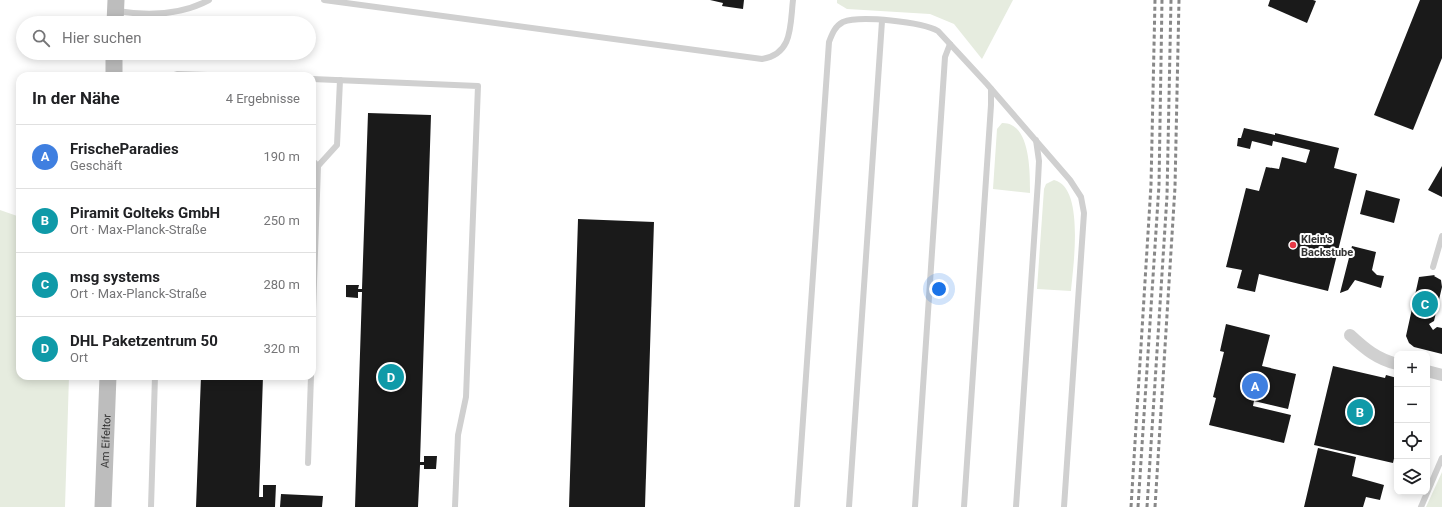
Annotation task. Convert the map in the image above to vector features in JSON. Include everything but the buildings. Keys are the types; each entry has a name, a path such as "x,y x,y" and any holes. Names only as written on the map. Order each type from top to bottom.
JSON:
{"main road":[{"path":"114,60 114,72"},
{"name":"Am Eifeltor","path":"104,507 108,380"}],"street":[{"path":"1350,335 1369,352 1394,363"},
{"path":"1430,372 1442,375"}],"lane":[{"path":"116,11 129,13 175,13 187,10 209,0"},
{"path":"324,0 762,59 774,57 783,49 788,39 793,0"},
{"path":"797,507 829,42 834,31 842,22 854,20 882,20 931,27 950,44 991,88 1036,140 1076,188 1083,203 1084,213 1064,507"},
{"path":"849,507 882,20"},
{"path":"914,507 945,63 950,44"},
{"path":"316,79 478,86 466,397 458,435 455,507"},
{"path":"316,224 318,166 337,145 340,80"},
{"path":"964,507 991,88"},
{"path":"1016,507 1038,181 1036,140"},
{"path":"1433,267 1442,236"},
{"path":"151,507 155,380"},
{"path":"308,463 311,380"},
{"path":"1421,507 1442,458"}],"shaded area":[{"path":"837,0 1013,0 982,59 954,24 930,14 847,9 837,3"},
{"path":"1002,123 1012,125 1019,131 1024,140 1029,162 1030,193 993,189 997,129"},
{"path":"1054,180 1064,186 1070,197 1074,212 1075,247 1071,291 1037,289 1044,189 1046,184"},
{"path":"0,210 16,216 16,380 69,380 65,507 0,507"},
{"path":"1442,472 1442,507 1426,507"}],"railway":[{"path":"1131,507 1151,185 1155,0"},
{"path":"1138,507 1159,185 1162,0"},
{"path":"1147,507 1167,196 1171,0"},
{"path":"1155,507 1175,187 1179,0"}],"place":[{"name":"Klein's Backstube","path":"1293,245"},
{"name":"msg systems","path":"1425,304"},
{"name":"DHL Paketzentrum 50","path":"391,377"},
{"name":"FrischeParadies","path":"1255,386"},
{"name":"Piramit Golteks GmbH","path":"1360,412"}]}
